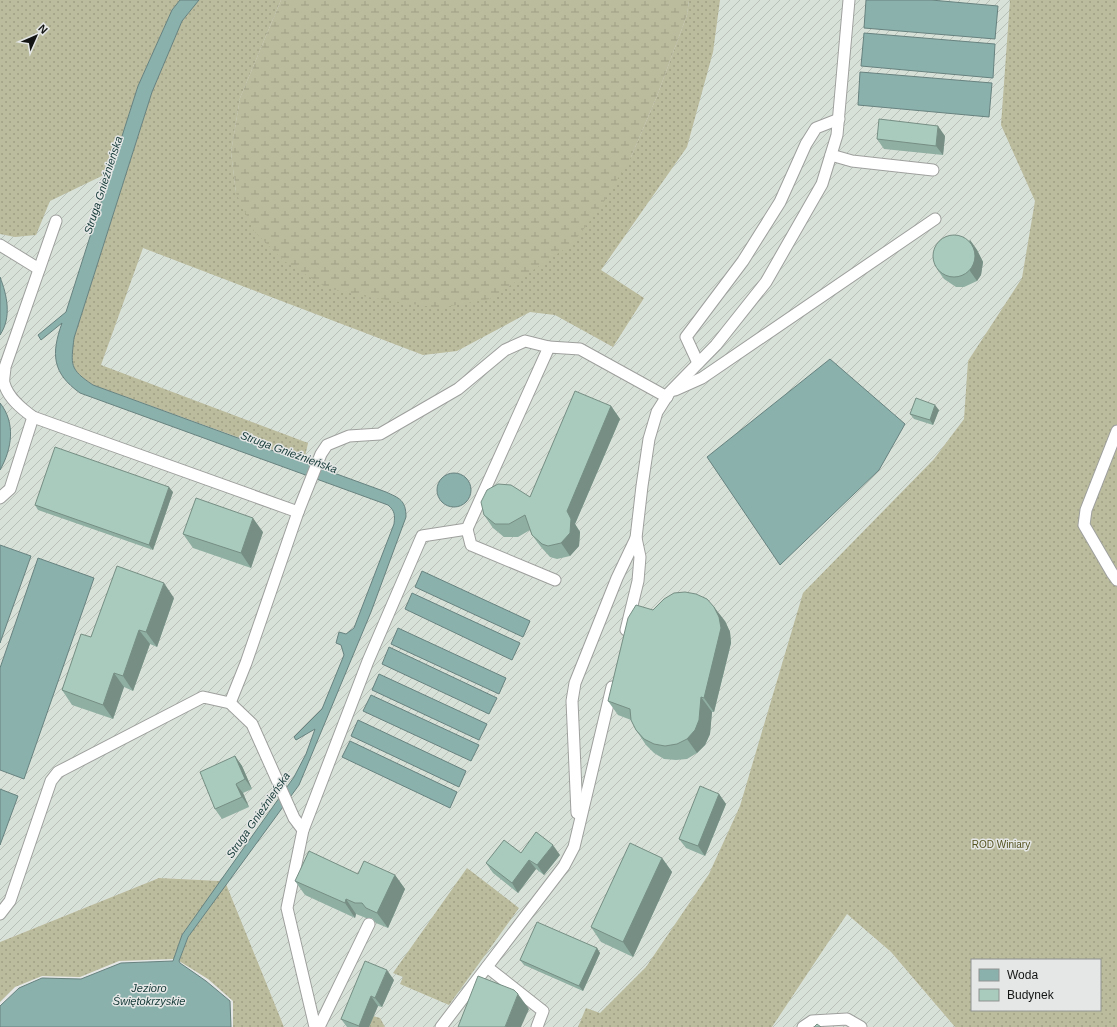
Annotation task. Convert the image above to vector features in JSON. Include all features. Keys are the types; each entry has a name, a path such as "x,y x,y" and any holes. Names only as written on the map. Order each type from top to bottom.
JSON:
{"lane":[{"path":"623,642 638,580 640,557 636,538 642,486 650,439 657,412 668,395 716,345 766,282 822,184 837,135 849,0"},
{"path":"698,363 686,338 743,261 780,202 806,144 816,128 839,119"},
{"path":"831,155 852,161 933,170"},
{"path":"668,395 702,378 935,219"},
{"path":"56,221 5,367 4,383 11,397 21,409 33,417 298,512"},
{"path":"0,245 39,269"},
{"path":"230,703 246,663 298,512 321,454 327,444 349,436 380,434 458,389 505,350 525,341 549,347 580,349 668,395"},
{"path":"549,347 467,529 471,545 555,580"},
{"path":"0,498 10,489 33,417"},
{"path":"1117,431 1086,510 1084,525 1117,580"},
{"path":"315,1027 287,908 303,830 368,661 422,536 467,529"},
{"path":"577,826 572,701 575,683 617,578 636,538"},
{"path":"441,1027 564,866 574,846 577,826 616,672"},
{"path":"0,914 10,901 51,781 58,772 203,697 230,703 252,724 294,818 303,830"},
{"path":"319,1027 369,924"},
{"path":"487,967 543,1011 537,1027"},
{"path":"803,1027 812,1021 848,1019 861,1027"}],"shaded area":[{"path":"42,0 1117,0 847,914 891,952 955,1027 284,1027 224,881 159,878 0,942 0,78"}],"green space":[{"path":"0,0 180,0 172,10 138,86 112,171 50,201 36,235 15,237 0,234"},
{"path":"199,0 281,0 240,98 231,152 236,193 631,157 657,96 687,15 689,0 720,0 713,52 687,147 601,270 644,298 613,347 555,315 530,312 457,351 423,355 143,248 101,365 308,443 304,461 93,385 79,375 73,366 72,361 74,338 152,92 182,21"},
{"path":"281,0 689,0 687,15 657,96 631,157 600,208 572,244 490,299 439,308 367,297 327,288 284,261 254,231 236,193 231,152 240,98"},
{"name":"ROD Winiary","path":"1010,0 1117,0 1117,1027 955,1027 891,952 847,914 772,1027 578,1027 586,1008 600,1013 646,967 709,874 740,806 803,593 934,459 964,419 968,361 1022,278 1035,201 1001,125"},
{"path":"467,868 519,908 449,1005 400,984 403,977 393,973"},
{"path":"159,878 221,881 182,935 174,959 119,961 80,977 42,976 15,987 0,1002 0,942"},
{"path":"226,884 284,1027 233,1027 233,1001 208,979 179,961 188,937"},
{"path":"373,1016 380,1018 385,1027 369,1027"}],"water":[{"name":"Jezioro Świętokrzyskie","path":"180,0 199,0 182,21 152,92 74,338 72,354 73,366 79,375 93,385 395,496 403,503 406,511 406,517 371,612 299,785 188,937 179,961 230,1001 231,1027 0,1027 0,1006 19,988 42,978 81,979 121,963 173,961 182,935 294,777 306,754 315,729 296,740 294,737 322,709 344,655 341,645 336,643 339,632 346,634 354,628 394,524 394,513 388,505 80,393 64,378 56,362 56,344 62,323 41,340 38,335 66,312 138,86 172,10"},
{"path":"866,0 931,0 998,6 995,39 864,28"},
{"path":"864,33 995,44 993,78 861,66"},
{"path":"860,72 992,83 989,117 858,105"},
{"path":"0,277 5,291 7,313 4,328 0,335"},
{"path":"830,359 905,424 879,470 780,565 707,457"},
{"path":"0,403 8,419 10,436 7,453 0,470"},
{"path":"451,473 457,473 466,478 470,484 470,496 466,502 457,507 451,507 442,502 437,493 437,487 442,478"},
{"path":"0,545 31,556 0,643"},
{"path":"38,558 94,578 24,779 0,770 0,668"},
{"path":"422,571 530,621 523,637 415,587"},
{"path":"412,593 520,643 512,660 405,609"},
{"path":"398,628 506,678 499,694 391,644"},
{"path":"389,647 497,698 489,714 382,664"},
{"path":"379,674 487,724 479,740 372,690"},
{"path":"371,695 479,745 471,761 363,711"},
{"path":"358,720 466,771 459,787 351,736"},
{"path":"350,741 457,792 450,808 342,757"},
{"path":"0,789 18,796 0,845"}],"building":[{"path":"879,119 938,126 936,146 877,139"},
{"path":"950,235 958,235 966,238 972,244 975,256 972,268 966,274 958,277 950,277 942,274 936,268 933,260 933,252 936,244 942,238"},
{"path":"575,391 611,406 567,511 571,519 570,533 561,543 548,546 542,544 532,535 525,515 509,524 495,524 484,515 481,502 487,490 498,484 511,485 530,497"},
{"path":"916,398 935,405 930,420 910,414"},
{"path":"55,447 169,487 149,545 35,505"},
{"path":"196,498 253,518 241,553 183,534"},
{"path":"117,566 164,583 146,632 139,630 123,676 114,673 103,705 62,690 81,634 91,637"},
{"path":"685,592 696,594 707,599 714,607 719,617 721,628 704,698 701,697 699,720 695,730 687,739 677,744 665,746 654,744 644,739 636,730 631,720 630,709 608,701 628,618 636,605 653,610 664,599 674,593"},
{"path":"235,756 245,779 236,784 242,797 215,809 200,772"},
{"path":"700,786 719,794 698,846 679,839"},
{"path":"536,832 553,845 537,865 529,860 512,883 486,863 504,840 521,853"},
{"path":"630,843 662,858 623,942 591,927"},
{"path":"309,851 358,874 364,861 395,875 377,913 366,908 362,903 355,903 346,899 345,903 295,881"},
{"path":"537,922 597,948 579,986 520,960"},
{"path":"365,961 387,970 375,998 371,996 359,1026 341,1019"},
{"path":"478,976 514,990 518,994 505,1027 458,1027"},
{"path":"817,1024 821,1027 814,1027"}],"water label":[{"name":"Struga Gnieźnieńska","path":"103,185"},
{"name":"Struga Gnieźnieńska","path":"289,452"},
{"name":"Struga Gnieźnieńska","path":"258,815"}]}
